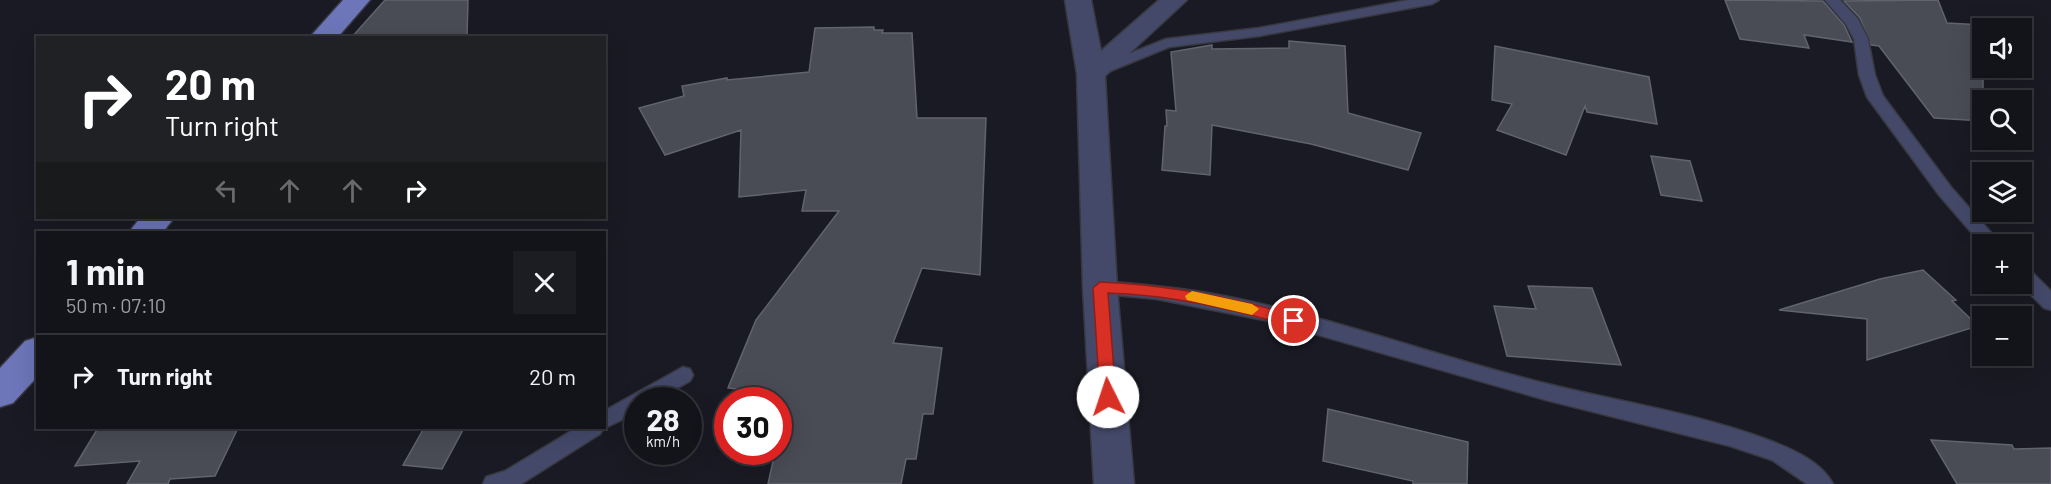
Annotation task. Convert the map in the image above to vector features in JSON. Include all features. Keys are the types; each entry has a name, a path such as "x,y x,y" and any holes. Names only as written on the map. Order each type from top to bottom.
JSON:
{"main road":[{"path":"324,36 357,0"},
{"path":"146,231 157,219"},
{"path":"0,392 36,353"}],"street":[{"path":"1078,0 1091,74 1100,288 1114,484"},
{"path":"1091,74 1174,0"}],"lane":[{"path":"1091,74 1166,43 1259,32 1432,0"},
{"path":"1832,0 1853,22 1861,39 1867,75 1875,98 1938,182 1983,234"},
{"path":"2032,284 2051,303"},
{"path":"1100,288 1149,289 1225,302 1547,392 1603,403 1764,446 1809,470 1822,484"},
{"path":"663,387 683,375"},
{"path":"606,420 624,410"},
{"path":"494,484 512,478 591,429"}],"building":[{"path":"385,0 468,0 467,36 353,36"},
{"path":"1725,0 1823,1 1844,25 1852,42 1804,35 1809,48 1740,39"},
{"path":"1938,0 1947,23 1972,24 1972,78 1983,78 1983,90 1972,90 1972,120 1934,118 1879,46 1871,45 1860,18 1844,1"},
{"path":"874,27 874,30 883,30 882,33 912,33 917,118 986,118 980,275 922,268 893,343 942,348 933,414 923,414 916,459 906,459 901,484 768,484 772,465 792,465 792,387 728,387 756,320 839,211 802,211 806,190 739,197 741,130 665,155 639,108 684,96 682,86 727,78 727,80 809,72 815,28"},
{"path":"1289,41 1345,46 1348,113 1421,133 1408,170 1311,144 1212,125 1210,175 1162,170 1165,126 1167,126 1166,110 1176,111 1171,52 1212,45 1212,49 1289,48"},
{"path":"1495,46 1649,77 1657,124 1587,112 1585,106 1566,155 1497,130 1512,104 1492,100"},
{"path":"1651,156 1690,161 1702,201 1661,195"},
{"path":"1923,270 1956,300 1952,301 1972,320 1972,328 1867,360 1867,319 1779,310 1880,279"},
{"path":"1528,286 1592,288 1621,365 1507,356 1494,306 1536,309"},
{"path":"1328,409 1468,442 1467,484 1413,484 1413,481 1323,461"},
{"path":"97,429 238,429 215,476 170,479 168,484 127,484 140,461 75,466"},
{"path":"423,429 463,429 442,469 403,465"},
{"path":"1931,440 2012,445 2014,449 2051,448 2051,484 1957,484"}],"slow traffic":[{"path":"1192,296 1252,309"}],"route":[{"path":"1108,397 1100,288 1149,289 1225,302 1294,321"}]}
